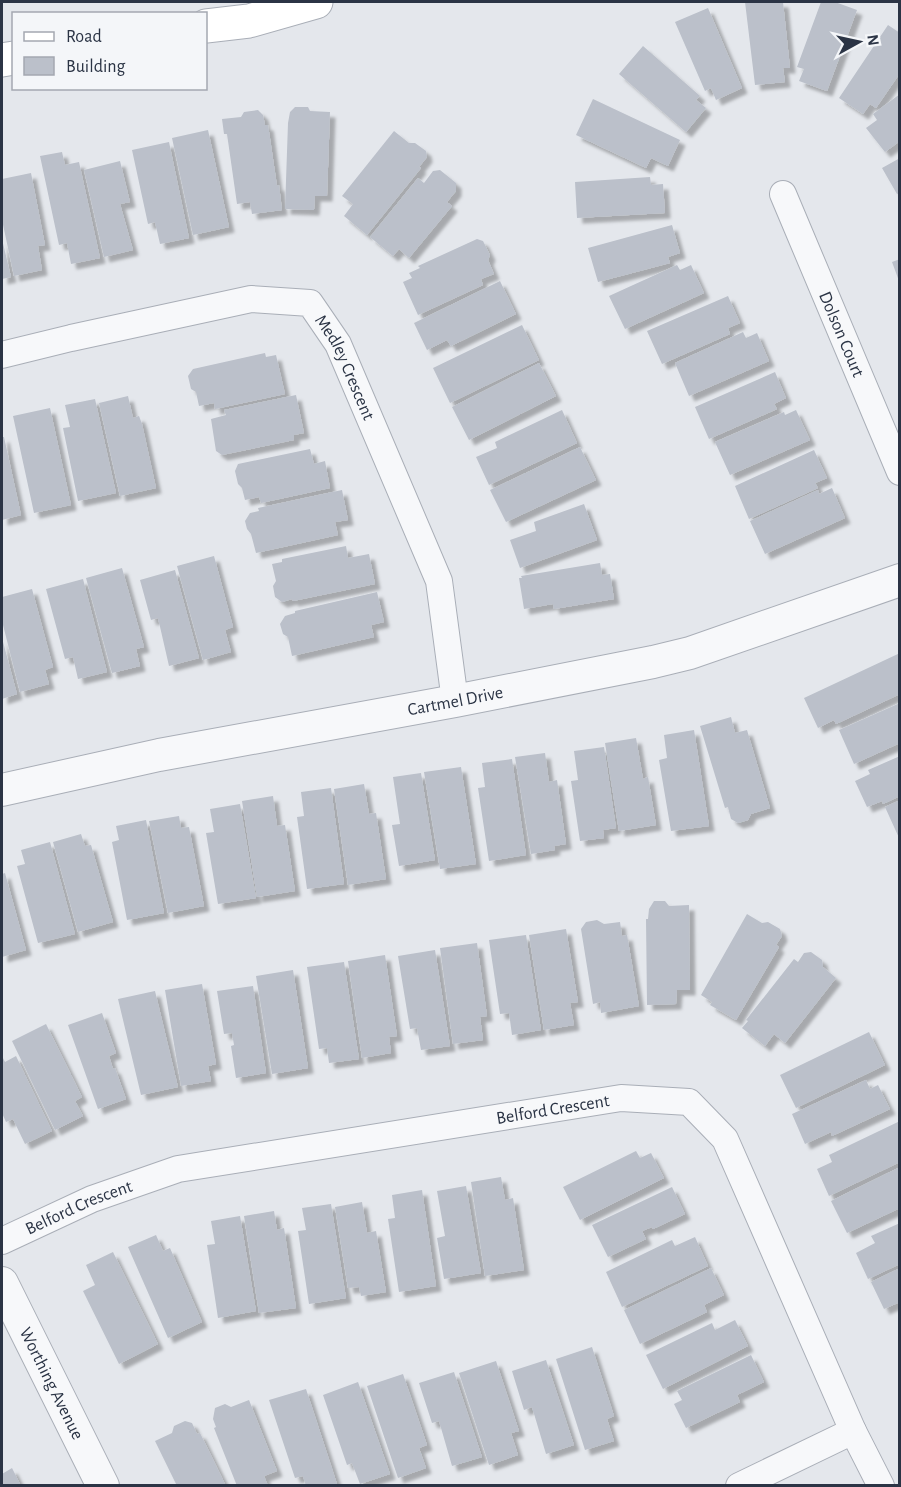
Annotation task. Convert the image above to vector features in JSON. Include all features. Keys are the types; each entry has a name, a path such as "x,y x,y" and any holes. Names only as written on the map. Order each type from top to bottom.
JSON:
{"main road":[{"path":"207,26 249,21 316,2"}],"street":[{"name":"Dolson Court","path":"783,194 900,472"},
{"name":"Medley Crescent","path":"2,355 82,335 251,299 310,303 338,344 439,581 455,701"},
{"name":"Cartmel Drive","path":"2,790 159,755 653,662 690,653 900,580"},
{"name":"Belford Crescent","path":"2,1241 92,1199 177,1169 621,1098 689,1102 725,1139 853,1431 881,1485"},
{"name":"Worthing Avenue","path":"2,1283 103,1485"},
{"path":"739,1485 853,1431"}],"building":[{"path":"745,2 783,2 790,68 783,68 785,82 755,85"},
{"path":"821,2 835,2 857,10 827,91 799,81 804,69 797,67"},
{"path":"708,8 742,88 716,100 711,88 705,91 675,22"},
{"path":"888,25 900,33 900,73 876,108 870,104 863,114 839,98"},
{"path":"643,46 700,96 696,100 706,108 686,132 619,74"},
{"path":"900,94 900,141 885,152 866,128 877,120 873,114"},
{"path":"593,99 680,140 668,166 651,158 646,168 576,135"},
{"path":"295,107 308,107 310,111 330,112 327,196 315,196 314,210 285,209 288,123 290,112"},
{"path":"258,110 263,115 265,125 268,125 282,210 252,214 250,202 237,204 227,134 224,134 222,119 241,117 244,112"},
{"path":"208,130 229,227 193,235 172,138"},
{"path":"394,131 409,143 415,143 426,151 427,157 419,167 421,168 367,235 344,216 353,204 342,196"},
{"path":"169,142 189,238 160,244 155,222 148,224 132,150"},
{"path":"62,152 65,165 79,162 100,258 71,264 67,243 59,245 40,156"},
{"path":"900,158 900,193 897,194 882,168"},
{"path":"120,161 130,202 120,204 133,250 104,257 84,170"},
{"path":"440,170 456,183 456,191 447,202 452,206 409,258 399,249 393,256 370,237 418,178 424,183 433,171"},
{"path":"31,173 45,245 38,246 42,270 14,276 2,220 2,179"},
{"path":"650,177 651,185 663,184 665,213 577,218 575,182"},
{"path":"672,225 680,253 668,257 670,263 598,282 588,248"},
{"path":"2,239 11,277 2,279"},
{"path":"477,239 483,241 490,255 488,260 494,274 481,279 483,285 418,315 403,282 412,278 409,273 420,268 418,266"},
{"path":"900,259 900,281 899,281 892,262"},
{"path":"677,265 680,270 691,265 704,293 625,329 609,296"},
{"path":"500,281 516,314 451,346 447,340 427,350 414,323"},
{"path":"728,296 740,323 728,328 730,334 662,364 647,331"},
{"path":"522,325 539,360 450,403 433,368"},
{"path":"743,332 746,338 757,333 769,361 689,396 675,363"},
{"path":"265,353 266,357 276,355 285,394 215,409 214,403 199,406 196,392 191,389 188,376 193,369"},
{"path":"539,363 556,396 469,440 452,407"},
{"path":"775,372 786,398 774,404 777,409 709,439 695,407"},
{"path":"296,395 304,433 294,435 294,440 222,455 216,451 211,419 226,415 224,410"},
{"path":"128,396 133,418 139,416 142,424 156,488 120,496 99,403"},
{"path":"95,399 116,493 78,501 63,428 70,427 65,405"},
{"path":"50,408 71,505 34,513 13,416"},
{"path":"562,410 577,443 489,485 476,457 497,448 495,442"},
{"path":"796,410 810,440 730,475 715,442 784,412 785,415"},
{"path":"2,437 4,437 21,515 2,520"},
{"path":"580,447 596,480 506,522 490,490"},
{"path":"310,449 314,464 325,461 330,488 261,503 259,497 245,500 235,471 238,464"},
{"path":"814,450 827,478 815,483 818,488 749,519 735,486"},
{"path":"832,488 845,518 765,554 750,521 818,490 819,494"},
{"path":"342,490 348,520 335,522 338,535 256,553 245,521 250,513 259,511 258,508"},
{"path":"584,504 597,540 520,568 510,540 536,531 534,522"},
{"path":"346,546 348,558 369,554 375,584 293,601 292,599 282,602 275,597 273,586 276,581 272,564 282,562 282,559"},
{"path":"214,556 233,627 225,630 231,652 203,660 177,566"},
{"path":"600,563 602,575 610,574 614,599 554,609 553,604 524,609 519,578 522,578 521,576"},
{"path":"122,568 144,647 136,649 140,666 112,673 86,578"},
{"path":"175,570 199,658 169,666 158,618 151,620 140,580"},
{"path":"83,579 107,672 78,679 73,657 65,659 46,589"},
{"path":"32,589 53,667 45,670 49,684 20,692 2,621 2,597"},
{"path":"377,592 384,622 371,625 374,637 292,656 288,637 283,634 280,624 285,616 295,611"},
{"path":"2,638 17,694 2,699"},
{"path":"900,653 900,694 836,724 834,720 818,728 804,698"},
{"path":"900,703 900,743 854,764 839,730"},
{"path":"731,717 735,733 747,730 770,808 751,814 748,820 738,823 731,819 728,807 725,808 700,726"},
{"path":"694,730 709,826 671,831 659,760 667,758 664,735"},
{"path":"636,738 643,779 648,777 656,825 619,831 605,743"},
{"path":"604,747 616,828 603,830 604,838 580,841 571,781 578,780 574,751"},
{"path":"545,753 549,782 557,780 566,844 554,846 555,850 531,854 515,757"},
{"path":"900,756 900,796 883,804 882,801 867,807 855,781 870,774 868,770"},
{"path":"512,759 526,855 489,861 478,788 485,787 482,763"},
{"path":"461,767 476,864 440,869 424,772"},
{"path":"421,773 435,860 399,866 392,825 400,824 393,777"},
{"path":"364,784 369,814 376,813 386,879 348,885 334,789"},
{"path":"331,788 344,884 307,889 297,817 304,816 301,792"},
{"path":"273,796 277,826 285,825 295,891 257,897 242,801"},
{"path":"900,800 900,840 885,807"},
{"path":"240,804 256,898 218,904 206,833 214,832 210,809"},
{"path":"179,816 181,828 189,827 204,906 168,913 149,821"},
{"path":"146,820 164,913 127,920 112,842 119,840 116,826"},
{"path":"81,834 85,846 91,845 113,922 78,932 53,842"},
{"path":"50,842 75,934 38,943 17,866 25,864 21,850"},
{"path":"5,873 26,950 2,957 2,874"},
{"path":"654,901 665,901 669,906 689,905 690,990 677,990 676,1004 647,1005 646,919 648,919 649,909"},
{"path":"747,914 762,923 768,922 780,929 782,936 776,945 779,947 736,1020 710,1005 712,1002 701,995"},
{"path":"597,920 604,924 620,922 622,936 627,935 639,1006 601,1013 600,1002 593,1004 581,929 586,922"},
{"path":"566,929 578,1002 570,1003 574,1025 544,1030 529,935"},
{"path":"526,935 541,1030 512,1035 509,1013 500,1014 489,940"},
{"path":"477,943 487,1016 480,1017 483,1040 453,1044 440,948"},
{"path":"435,950 450,1046 421,1050 417,1028 410,1029 398,956"},
{"path":"811,952 822,960 823,967 836,978 785,1043 774,1034 765,1046 742,1028 794,959 798,962 804,953"},
{"path":"385,955 397,1036 389,1037 391,1053 362,1058 348,961"},
{"path":"344,962 359,1059 329,1063 327,1048 319,1049 307,967"},
{"path":"293,970 308,1068 272,1074 256,976"},
{"path":"202,984 216,1064 208,1066 211,1081 181,1086 165,990"},
{"path":"253,986 266,1073 236,1078 231,1046 234,1045 232,1033 224,1034 217,991"},
{"path":"155,991 178,1087 141,1095 118,999"},
{"path":"102,1013 116,1053 109,1056 126,1099 98,1109 68,1025"},
{"path":"46,1024 82,1097 75,1101 83,1116 55,1130 12,1041"},
{"path":"869,1032 885,1065 796,1108 780,1075"},
{"path":"2,1056 5,1062 16,1056 52,1131 25,1144 13,1119 6,1122 2,1113"},
{"path":"866,1080 870,1089 878,1085 890,1109 832,1136 831,1132 805,1144 792,1114"},
{"path":"900,1121 900,1162 829,1196 817,1169 832,1162 829,1155"},
{"path":"636,1151 640,1158 651,1153 664,1178 580,1220 563,1187"},
{"path":"900,1167 900,1208 847,1233 831,1201"},
{"path":"501,1177 505,1200 513,1198 524,1270 485,1276 471,1182"},
{"path":"466,1186 481,1273 444,1279 437,1238 445,1236 437,1191"},
{"path":"672,1187 685,1214 653,1229 652,1227 642,1231 646,1239 608,1257 592,1225"},
{"path":"422,1190 436,1286 399,1292 388,1219 395,1218 392,1195"},
{"path":"362,1202 367,1233 376,1231 386,1292 361,1296 359,1287 348,1288 335,1207"},
{"path":"331,1204 346,1298 309,1304 298,1231 306,1230 302,1208"},
{"path":"274,1211 277,1230 284,1228 296,1308 259,1313 244,1216"},
{"path":"240,1216 256,1311 218,1318 207,1245 215,1244 211,1221"},
{"path":"900,1223 900,1264 868,1279 856,1253 875,1243 871,1236"},
{"path":"156,1235 163,1251 170,1248 202,1322 168,1338 128,1247"},
{"path":"695,1237 708,1266 622,1307 606,1272 672,1240 675,1246"},
{"path":"113,1252 158,1344 119,1364 83,1291 95,1285 86,1265"},
{"path":"711,1268 724,1295 704,1305 707,1312 640,1344 624,1310"},
{"path":"900,1268 900,1302 884,1309 871,1282"},
{"path":"735,1320 748,1346 663,1389 646,1355 712,1323 715,1330"},
{"path":"592,1347 614,1416 607,1419 614,1441 585,1450 556,1359"},
{"path":"751,1355 764,1382 737,1395 740,1402 686,1428 674,1404 682,1400 677,1391"},
{"path":"546,1360 574,1445 546,1454 532,1407 524,1410 512,1371"},
{"path":"496,1361 519,1431 511,1433 518,1455 489,1465 459,1373"},
{"path":"454,1372 482,1457 452,1466 439,1421 432,1423 419,1383"},
{"path":"403,1374 427,1445 419,1448 426,1468 398,1478 367,1386"},
{"path":"358,1382 390,1474 360,1484 352,1463 347,1465 323,1395"},
{"path":"306,1389 337,1484 331,1486 306,1486 303,1476 295,1478 269,1400"},
{"path":"249,1400 277,1471 264,1476 268,1486 237,1486 214,1428 216,1427 213,1419 215,1408 225,1404 231,1407"},
{"path":"185,1421 192,1423 197,1434 200,1433 226,1486 177,1486 155,1441 172,1433 174,1426"},
{"path":"12,1468 21,1486 2,1486 2,1474"}]}
